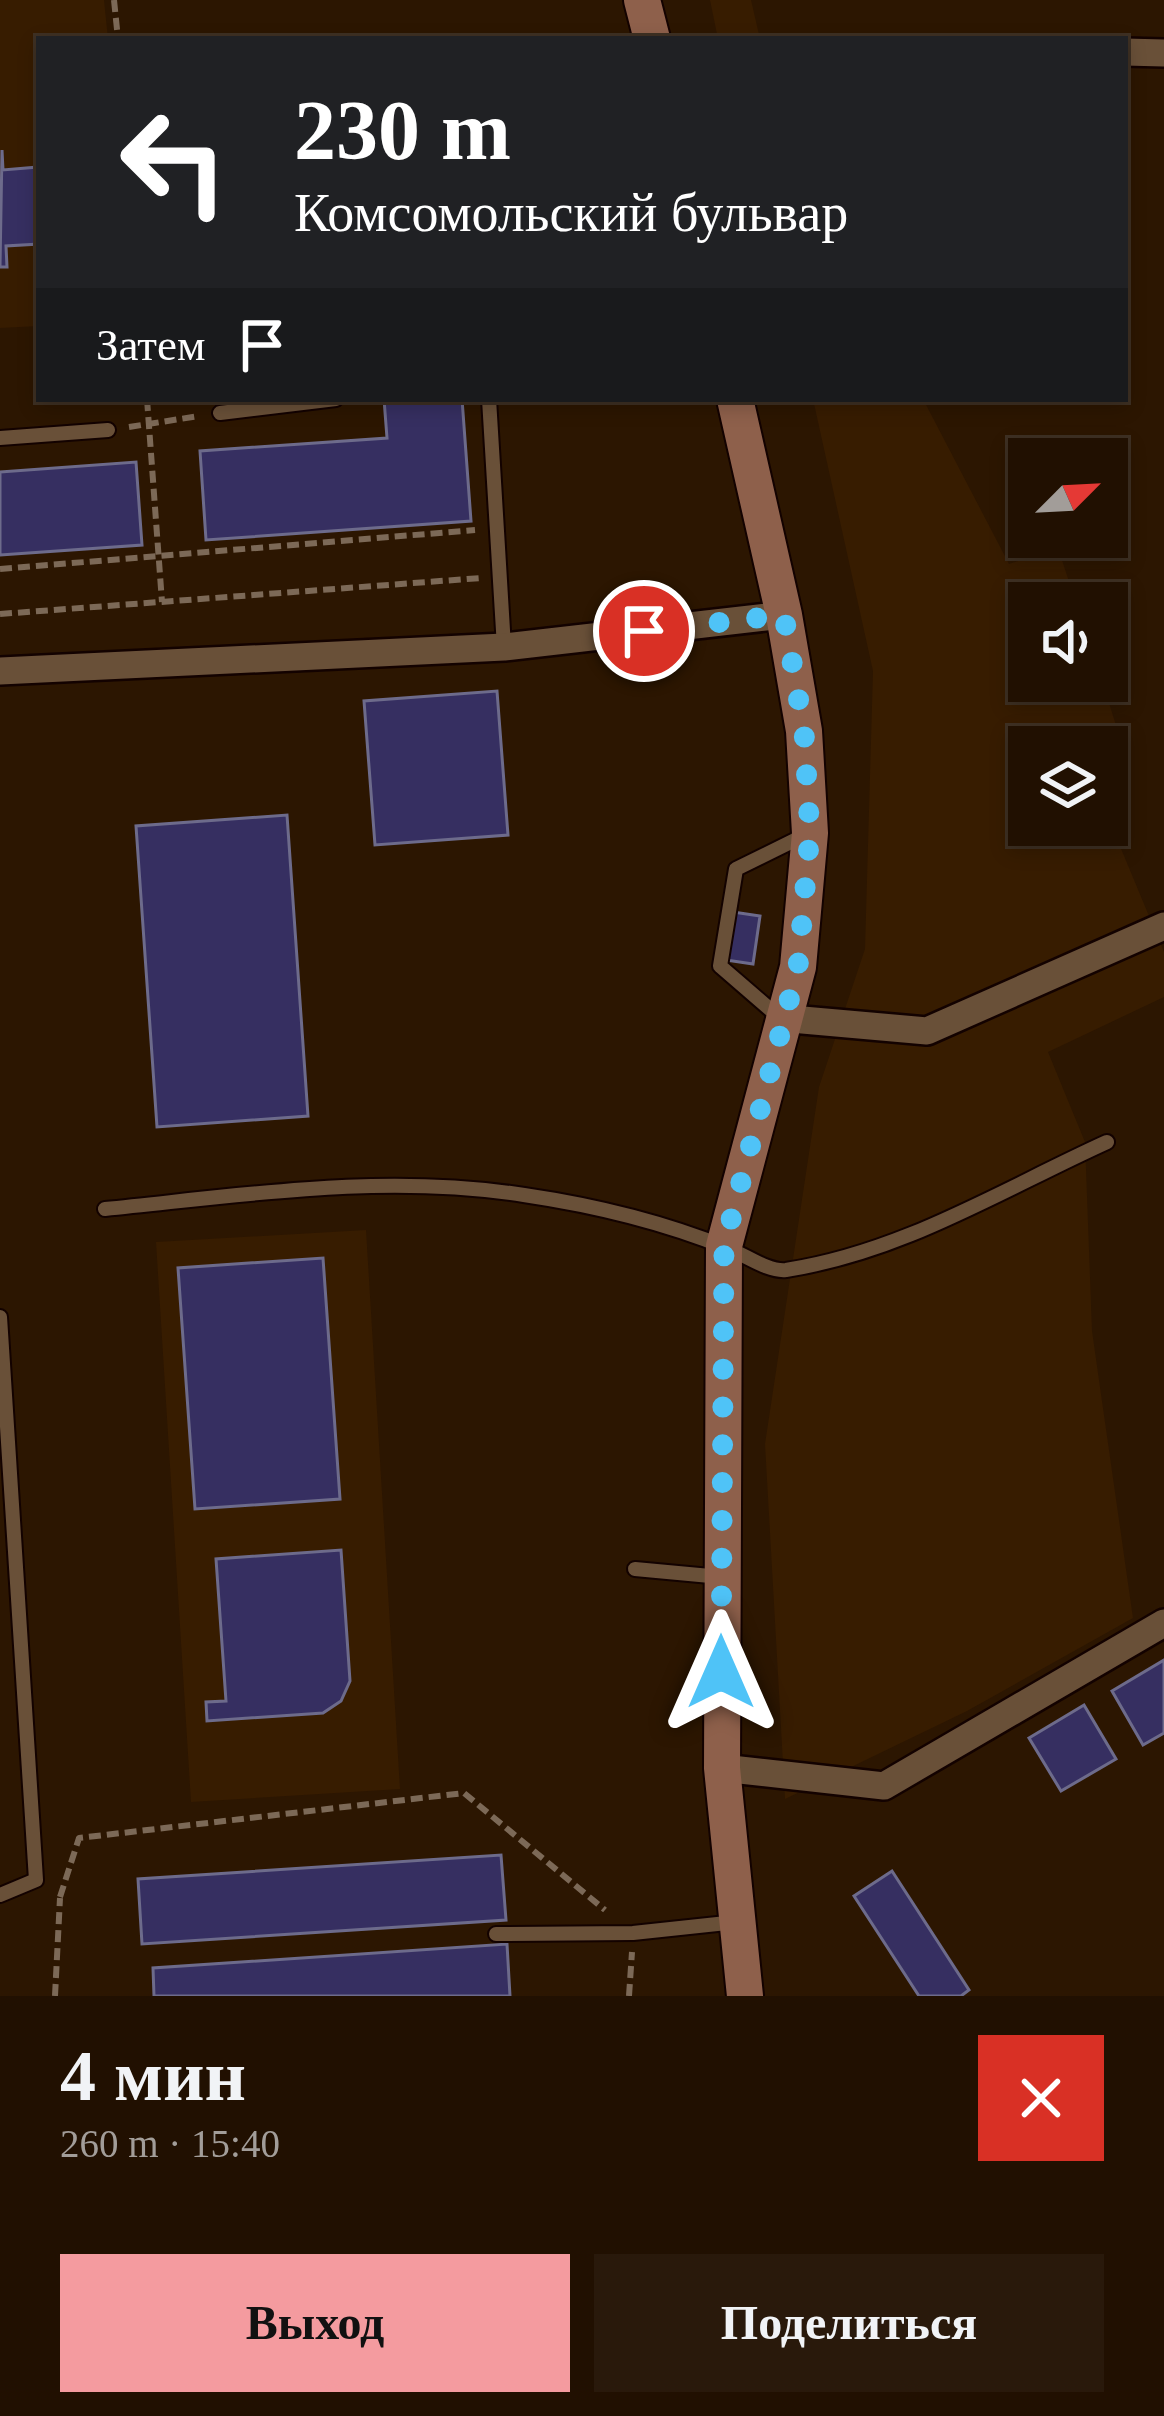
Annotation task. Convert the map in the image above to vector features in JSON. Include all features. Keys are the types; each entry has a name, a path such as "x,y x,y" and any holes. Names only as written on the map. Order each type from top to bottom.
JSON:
{"main road":[{"path":"642,0 651,36"},
{"path":"736,402 784,615 804,731 810,833 798,967 780,1018 724,1246 722,1768 745,1996"}],"street":[{"path":"1128,52 1164,53"},
{"path":"0,671 504,647 784,615"},
{"path":"780,1018 927,1031 1164,926"},
{"path":"722,1768 884,1786 1164,1623"}],"lane":[{"path":"220,413 312,402"},
{"path":"489,402 504,647"},
{"path":"0,438 109,430"},
{"path":"780,1018 720,966 736,869 810,833"},
{"path":"105,1209 356,1184 455,1185 587,1204 724,1246 780,1271 881,1246 988,1204 1107,1142"},
{"path":"0,1317 36,1880 0,1895"},
{"path":"635,1568 721,1577"},
{"path":"496,1934 633,1933 740,1922"}],"path":[{"path":"114,0 118,36"},
{"path":"148,402 162,602"},
{"path":"109,430 220,413"},
{"path":"0,569 496,528"},
{"path":"0,614 500,577"},
{"path":"56,1996 60,1897 79,1838 464,1793 633,1933 629,1996"},
{"path":"36,1880 60,1897"}],"shaded area":[{"path":"0,0 104,0 108,36 36,36 36,326 0,328"},
{"path":"710,0 751,0 759,36 717,36"},
{"path":"814,402 925,402 1009,564 1027,558 1061,558 1069,582 1008,582 1008,702 1109,702 1116,726 1008,726 1008,846 1120,846 1164,952 1164,997 1048,1052 1085,1142 1092,1331 1133,1618 967,1711 785,1799 765,1444 819,1087 865,949 873,671"},
{"path":"366,1230 400,1789 191,1802 156,1242"}],"building":[{"path":"2,150 3,170 36,167 36,244 6,246 7,267 0,267"},
{"path":"384,402 462,402 471,521 206,540 200,451 387,438"},
{"path":"136,462 142,545 0,555 0,472"},
{"path":"497,691 508,835 375,845 364,701"},
{"path":"287,815 308,1116 157,1127 136,826"},
{"path":"733,912 760,916 753,964 726,960"},
{"path":"323,1258 340,1499 195,1509 178,1268"},
{"path":"341,1550 350,1681 341,1701 323,1713 207,1721 206,1702 226,1701 216,1559"},
{"path":"1164,1660 1164,1733 1143,1745 1112,1691"},
{"path":"1084,1705 1116,1759 1061,1791 1029,1738"},
{"path":"501,1855 506,1920 142,1944 138,1879"},
{"path":"892,1871 969,1990 961,1996 919,1996 854,1896"},
{"path":"507,1944 510,1996 154,1996 153,1968"}],"route":[{"path":"644,631 784,615 804,731 810,833 798,967 780,1018 724,1246 721,1672"}]}
